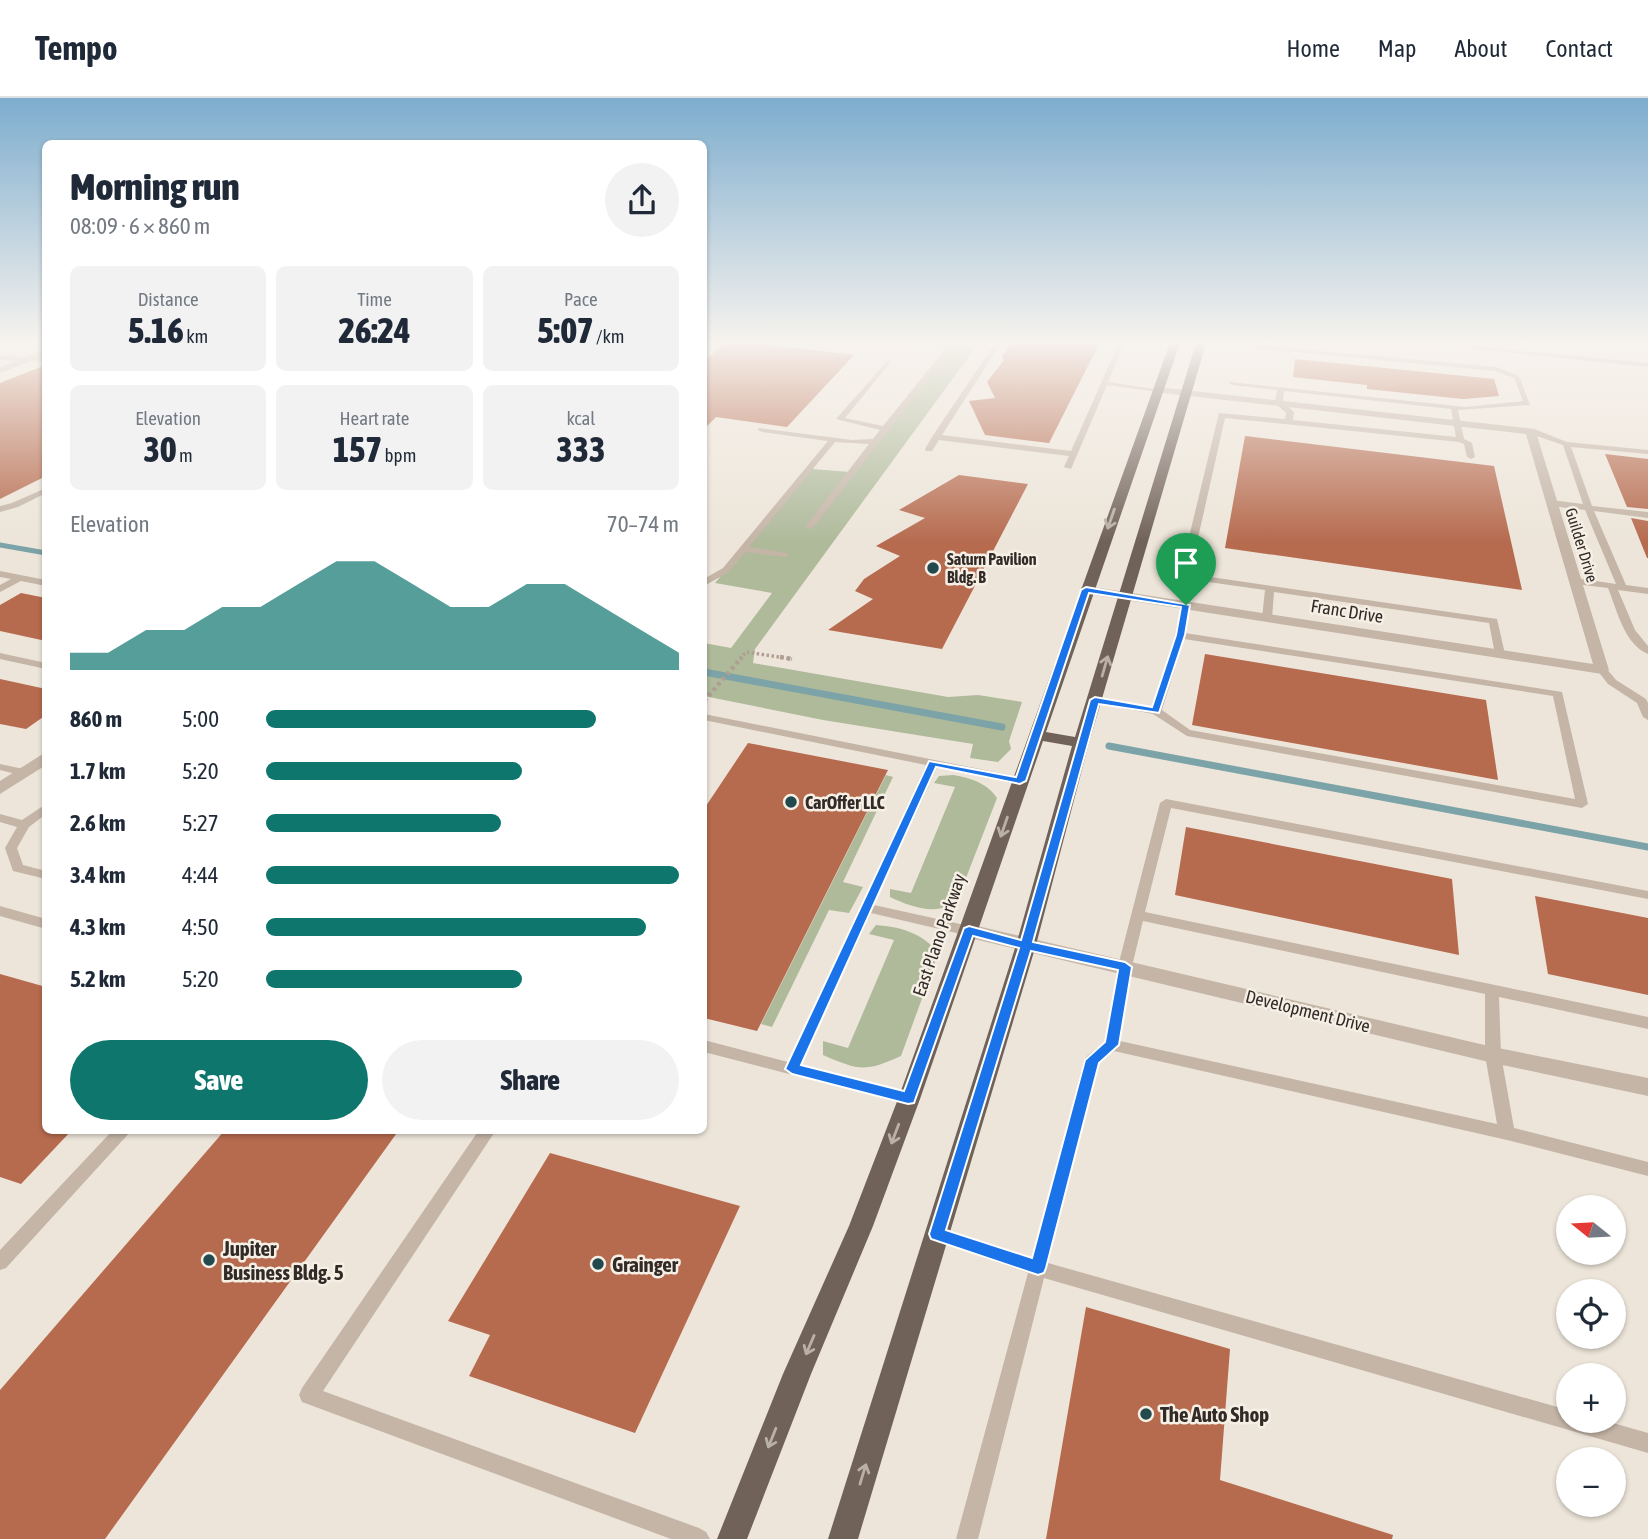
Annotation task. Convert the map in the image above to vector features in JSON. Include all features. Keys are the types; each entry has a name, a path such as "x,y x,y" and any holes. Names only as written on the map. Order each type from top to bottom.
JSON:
{"main road":[{"name":"East Plano Parkway","path":"843,1539 1026,945 1125,596 1155,407"},
{"name":"East Plano Parkway","path":"732,1539 797,1374 861,1226 969,931 1086,590 1179,407"},
{"path":"1035,735 1081,744"}],"street":[{"path":"1317,407 1531,431"},
{"name":"Guilder Drive","path":"1531,431 1602,670"},
{"name":"Franc Drive","path":"1086,590 1602,670"},
{"path":"0,789 42,760"},
{"name":"Development Drive","path":"969,931 1493,1055 1648,1087"}],"lane":[{"path":"850,407 840,419 884,429"},
{"path":"809,527 902,407"},
{"path":"929,449 956,407"},
{"path":"1068,467 1093,407"},
{"path":"1284,407 1290,412 1289,420"},
{"path":"1454,407 1460,440"},
{"path":"1460,407 1485,407"},
{"path":"1471,457 1468,443 1460,440 1222,415 1186,570 1194,577 1494,621 1500,654"},
{"path":"762,430 833,440 875,441"},
{"path":"1531,431 1566,444 1648,452"},
{"path":"936,437 1073,454"},
{"path":"707,581 726,570 833,440"},
{"path":"1566,444 1629,627 1640,645 1648,651"},
{"path":"0,509 42,492"},
{"path":"1551,503 1648,514"},
{"path":"743,549 784,555"},
{"path":"0,574 42,582"},
{"path":"0,589 19,578"},
{"path":"1575,580 1648,591"},
{"path":"1267,618 1270,588"},
{"path":"1156,711 1180,635 1186,605"},
{"path":"1095,700 1156,711 1187,733 1583,804 1558,694 1180,635"},
{"path":"0,656 42,665"},
{"path":"1602,670 1612,682 1645,701 1648,717"},
{"path":"707,718 1020,781"},
{"path":"792,1069 933,763"},
{"path":"0,767 24,772"},
{"path":"967,1539 1092,1060 1112,1045 1125,967 1140,916 1166,803 1648,895"},
{"path":"42,811 24,825 11,848 18,868 42,874"},
{"path":"0,818 24,825"},
{"path":"868,908 969,931"},
{"path":"0,911 42,923"},
{"path":"1140,916 1648,1023"},
{"path":"1492,990 1493,1055 1507,1133"},
{"path":"1112,1045 1507,1133 1648,1170"},
{"path":"707,1047 908,1098"},
{"path":"0,1262 120,1134"},
{"path":"485,1134 309,1395 699,1539"},
{"path":"937,1234 1038,1268 1556,1416"},
{"path":"1614,1433 1648,1443"}],"path":[{"path":"707,698 746,652 792,659"}],"green space":[{"path":"905,407 932,407 755,649 753,663 948,697 978,695 1022,702 1009,741 1011,749 998,762 970,758 973,744 823,720 707,697 707,644 731,648 772,593 715,583 812,469 850,472"},
{"path":"886,775 893,777 843,882 863,887 849,913 829,910 772,1027 761,1024"},
{"path":"953,775 978,782 997,798 959,896 952,903 936,909 917,907 890,897 890,889 911,893 955,787 934,783 939,776"},
{"path":"876,925 909,932 924,939 937,951 901,1056 879,1065 854,1067 823,1055 823,1041 848,1048 894,940 869,934"}],"building":[{"path":"0,407 42,407 42,478 0,499"},
{"path":"707,407 805,407 787,427 716,417 707,426"},
{"path":"972,407 1067,407 1049,443 985,435"},
{"path":"1245,436 1494,466 1522,590 1225,548"},
{"path":"1605,454 1648,459 1648,509 1627,507"},
{"name":"Saturn Pavilion Bldg. B","path":"959,475 1028,484 942,649 828,630 873,599 855,591 864,579 900,556 876,546 925,518 899,510"},
{"path":"1631,518 1648,521 1648,558 1647,558"},
{"path":"21,593 42,597 42,640 0,631 0,605"},
{"path":"1205,654 1486,700 1498,780 1192,725"},
{"path":"0,679 42,688 42,718 26,729 0,724"},
{"path":"748,743 888,770 757,1031 707,1019 707,804"},
{"path":"1186,827 1452,879 1459,955 1175,895"},
{"path":"1535,896 1648,918 1648,995 1548,974"},
{"path":"0,974 42,986 42,1134 68,1134 21,1184 0,1177"},
{"name":"Jupiter Business Bldg. 5","path":"222,1134 396,1134 105,1539 0,1539 0,1390"},
{"name":"Grainger","path":"550,1153 740,1206 635,1433 469,1376 490,1335 448,1321"},
{"name":"The Auto Shop","path":"1086,1307 1230,1349 1220,1480 1393,1535 1392,1539 1046,1539"}],"waterway":[{"path":"0,545 42,552"},
{"path":"707,673 1002,727"},
{"path":"1109,746 1648,847"}],"place":[{"name":"Saturn Pavilion Bldg. B","path":"933,568"},
{"name":"CarOffer LLC","path":"791,802"},
{"name":"Jupiter Business Bldg. 5","path":"209,1260"},
{"name":"Grainger","path":"598,1264"},
{"name":"The Auto Shop","path":"1146,1414"}],"route":[{"path":"1186,605 1086,590 1020,781 933,763 792,1069 908,1098 969,931 1026,945 937,1234 1038,1268 1092,1060 1112,1045 1125,967 1026,945 1095,700 1156,711 1180,635 1186,605"}]}
